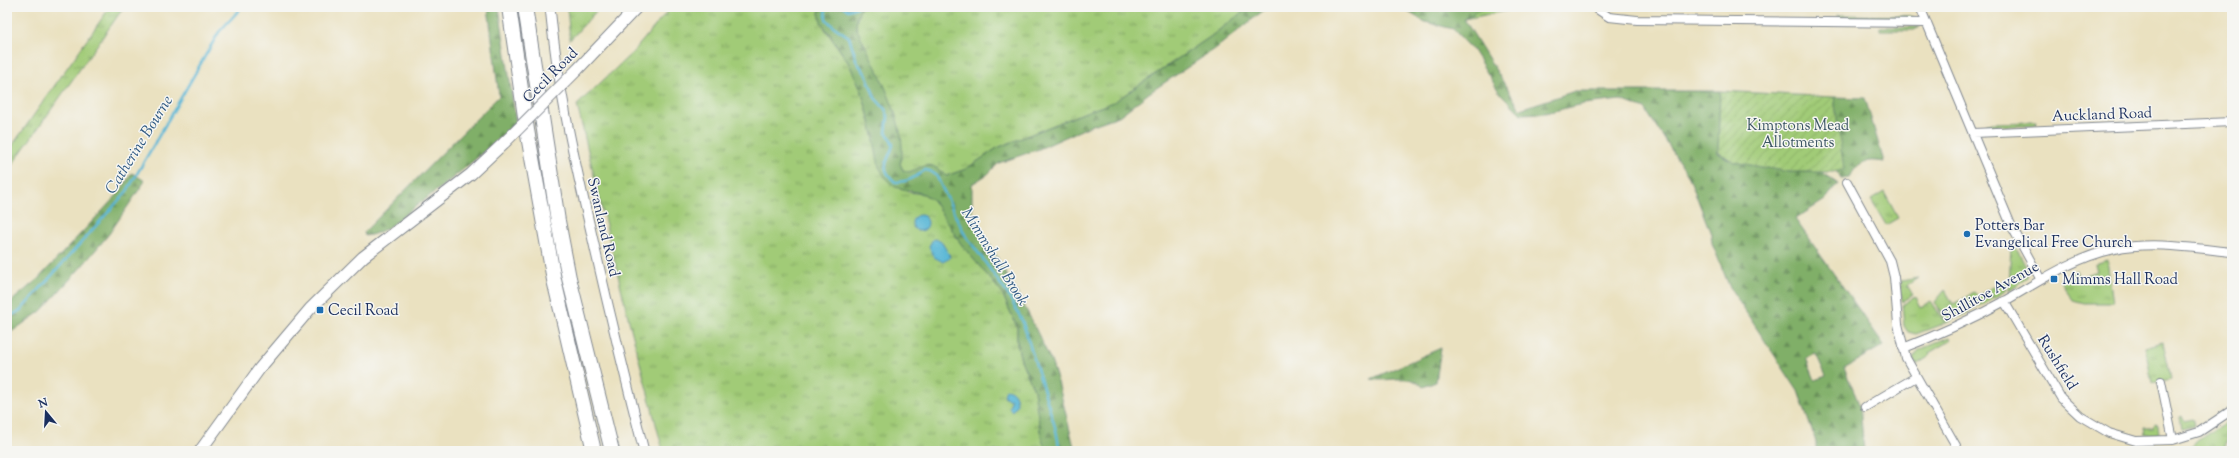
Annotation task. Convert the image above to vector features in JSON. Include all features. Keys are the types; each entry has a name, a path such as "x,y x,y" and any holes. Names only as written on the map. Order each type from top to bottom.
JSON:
{"highway":[{"path":"509,7 527,130 554,280 594,451"},
{"path":"525,7 567,271 612,451"}],"main road":[{"name":"Cecil Road","path":"200,451 260,368 310,309 363,256 470,174 505,142 637,7"}],"street":[{"name":"Swanland Road","path":"550,7 565,117 619,355 644,451"},
{"path":"1594,7 1609,17 1638,20 1927,24"},
{"path":"1920,7 2011,225 2041,280"},
{"name":"Auckland Road","path":"1973,133 2232,122"},
{"path":"1847,182 1890,260 1903,348 1916,378 1959,451"},
{"name":"Shillitoe Avenue","path":"1903,348 1948,330 2088,256 2115,249 2160,246 2232,252"},
{"name":"Rushfield","path":"2004,301 2061,398 2080,416 2108,433 2126,439 2149,442 2173,440 2199,432 2232,410"},
{"path":"1865,407 1916,378"},
{"path":"2161,381 2173,440"}],"green space":[{"path":"110,7 124,7 7,172 7,153"},
{"path":"488,7 499,7 516,123 466,168 396,222 372,235 365,236 364,232 499,96"},
{"path":"567,7 600,7 570,40"},
{"path":"671,7 821,7 819,13 825,29 848,62 861,89 871,125 908,192 924,194 933,200 961,244 1002,293 1017,327 1017,344 1021,360 1034,390 1041,436 1046,451 663,451 629,321 577,105 633,52"},
{"path":"821,7 861,7 857,17 856,27 880,75 895,114 900,132 902,149 900,164 903,170 909,172 928,165 936,168 946,176 966,169 997,148 1114,102 1210,37 1249,7 1268,7 1215,49 1149,93 1119,116 1090,126 1039,149 999,163 988,174 972,184 972,212 1028,313 1051,361 1058,382 1075,451 1046,451 1041,436 1034,390 1021,360 1017,344 1017,327 1002,293 961,244 933,200 924,194 895,187 886,179 879,167 871,125 861,89 848,62 821,22 819,13"},
{"path":"861,7 1249,7 1210,37 1114,102 997,148 966,169 946,176 936,168 928,165 909,172 903,170 900,164 902,158 856,27 857,17"},
{"path":"1400,7 1485,7 1464,19 1520,109 1575,91 1720,91 1718,153 1734,162 1790,172 1821,172 1838,184 1825,200 1795,219 1884,345 1844,368 1860,406 1864,451 1816,451 1816,442 1798,391 1730,288 1712,243 1711,234 1689,177 1645,109 1621,100 1584,104 1545,113 1521,114 1500,93 1472,49 1453,29 1425,22","holes":["1816,354 1826,376 1815,380 1806,358"]},
{"path":"1485,7 1527,7 1464,19"},
{"path":"1837,15 1911,16 1915,19 1838,19"},
{"path":"1880,27 1920,27 1914,30 1880,30"},
{"name":"Kimptons Mead Allotments","path":"1720,91 1834,97 1844,170 1833,172 1790,172 1734,162 1718,152"},
{"path":"1834,97 1865,98 1884,162 1863,162 1856,168 1849,178 1842,179 1836,171 1843,169"},
{"path":"2036,122 2035,125 2032,126 1985,126 1987,123"},
{"path":"132,173 145,181 109,234 41,311 7,335 7,305 38,279 118,194"},
{"path":"1884,192 1898,218 1886,225 1871,200"},
{"path":"2013,242 2029,271 2028,278 2009,290 2011,243"},
{"path":"2107,260 2113,303 2084,303 2073,300 2060,280 2076,271 2079,277 2097,271 2095,264"},
{"path":"1918,278 1907,285 1913,295 1902,302 1901,281"},
{"path":"2006,279 2005,291 1994,298 1989,289"},
{"path":"1945,290 1953,304 1961,300 1969,312 1946,323 1935,302"},
{"path":"1987,290 1993,298 1970,311 1963,299 1974,292 1978,296"},
{"path":"1915,297 1920,307 1931,301 1945,323 1916,334 1908,332 1904,326 1902,305"},
{"path":"1950,337 1951,340 1929,353 1930,356 1916,365 1913,359 1919,350"},
{"path":"2163,342 2171,379 2152,383 2145,347"},
{"path":"1441,348 1436,382 1423,387 1412,380 1371,379"},
{"path":"2182,416 2184,421 2192,419 2194,426 2182,429 2180,417"},
{"path":"2232,419 2224,451 2175,451 2192,446 2196,441"},
{"path":"2154,423 2158,424 2159,434 2145,434 2144,427 2153,427"}],"water":[{"path":"920,215 926,217 928,223 926,229 920,231 914,229 912,223 914,217"},
{"path":"933,239 940,240 950,258 943,262 934,257 929,246"},
{"path":"1006,389 1012,391 1016,397 1017,405 1012,411 1009,408 1011,400 1005,398 1004,395"}],"waterway":[{"name":"Catherine Bourne","path":"7,318 21,310 127,191 219,32 242,7"},
{"name":"Mimmshall Brook","path":"825,7 826,19 849,37 857,62 867,76 875,98 885,109 888,116 886,133 890,137 893,145 886,164 887,172 890,177 895,182 904,181 911,179 925,170 936,175 964,233 1007,293 1022,320 1056,430 1060,451"},
{"name":"Mimmshall Brook","path":"844,7 848,10 857,7"}],"place":[{"name":"Potters Bar Evangelical Free Church","path":"1967,234"},
{"name":"Mimms Hall Road","path":"2054,279"},
{"name":"Cecil Road","path":"320,310"}]}
